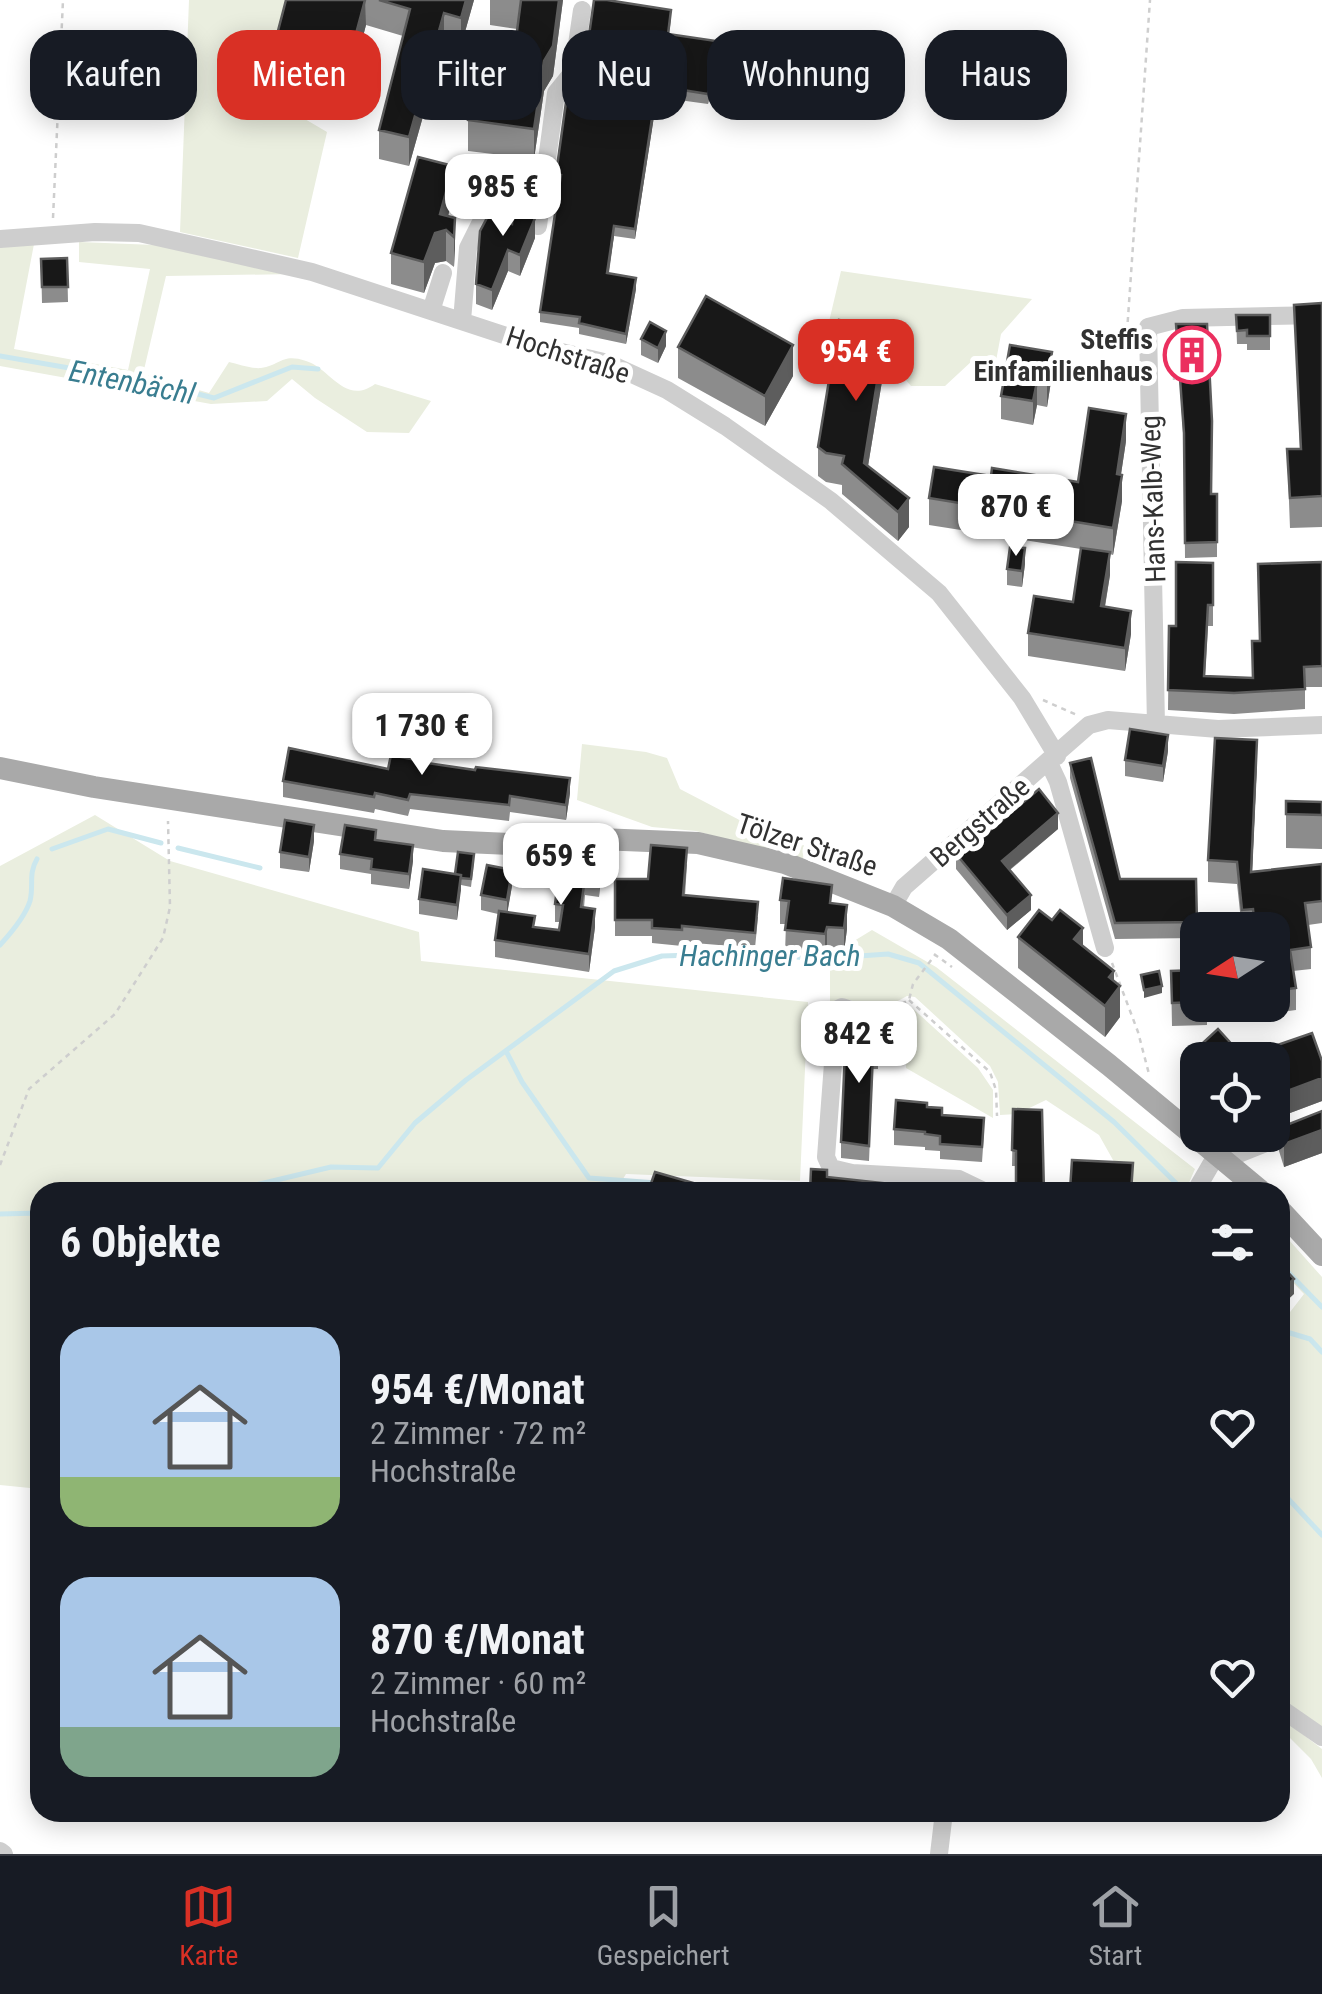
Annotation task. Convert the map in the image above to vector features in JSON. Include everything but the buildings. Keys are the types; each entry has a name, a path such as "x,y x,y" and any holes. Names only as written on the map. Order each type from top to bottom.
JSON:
{"main road":[{"name":"Tölzer Straße","path":"0,768 94,787 443,842 511,844 599,839 698,843 785,863 894,906 949,939 1250,1182"},
{"path":"1290,1221 1322,1255"}],"street":[{"path":"538,226 556,93 573,72 582,10"},
{"path":"462,321 468,248 480,224 508,222"},
{"name":"Hochstraße","path":"0,239 140,233 312,272 540,347 608,363 667,390 725,426 832,501 940,593 1022,698 1059,754 1058,782 1105,948"},
{"path":"431,311 443,273"},
{"name":"Hans-Kalb-Weg","path":"1156,725 1148,327 1184,318 1322,316"},
{"name":"Bergstraße","path":"894,906 904,888 1089,726 1108,720 1218,730 1322,725"},
{"path":"834,1050 850,1040 859,1024 852,1010 842,1008 830,1013 828,1024 834,1050 826,1157 831,1168 964,1182"},
{"path":"1203,1182 1224,1160 1322,1120"},
{"path":"1290,1715 1322,1737"},
{"path":"938,1854 943,1822"}],"path":[{"path":"52,234 63,0"},
{"path":"1128,332 1150,0"},
{"path":"1174,354 1174,380"},
{"path":"0,1165 29,1089 115,1014 163,938 170,907 167,826"},
{"path":"859,1024 909,1000 933,956 964,977"},
{"path":"1118,978 1150,1076"},
{"path":"909,1000 990,1072 996,1090 997,1116"}],"shaded area":[{"path":"189,0 294,0 283,30 217,30 217,120 307,120 327,132 298,258 180,232 184,120 197,120 197,30 188,30"},
{"path":"79,242 155,245 294,274 166,276 143,374 209,393 229,362 261,368 298,359 315,365 355,391 375,384 431,401 409,433 367,432 292,379 267,401 211,404 0,366 0,247 34,244 14,349 128,370 150,269 79,262"},
{"path":"841,271 1032,299 1001,334 996,361 972,361 945,386 911,386 886,357 823,347"},
{"path":"582,744 667,758 680,789 751,826 804,844 803,860 696,831 652,827 577,800"},
{"path":"95,815 170,861 419,932 421,961 808,1002 800,1181 626,1174 621,1182 30,1182 30,1488 0,1485 0,866"},
{"path":"872,930 936,967 1195,1169 1189,1182 1128,1182 1099,1135 1046,1100 1017,1114 1000,1115 998,1082 990,1066 915,997 907,996 865,1019 858,1003 850,1000 830,1004 830,954 851,953 854,941"},
{"path":"909,1005 978,1068 993,1090 993,1118 906,1068"},
{"path":"1290,1241 1322,1277 1322,1727 1290,1705 1290,1312 1304,1294 1290,1279"},
{"path":"1290,1725 1322,1749 1322,1778 1311,1759 1290,1738"}],"waterway":[{"name":"Entenbächl","path":"0,356 144,381 214,398 292,367 318,369"},
{"path":"52,849 108,829 161,843"},
{"path":"178,848 260,868"},
{"path":"0,945 28,907 37,859"},
{"name":"Hachinger Bach","path":"268,1182 331,1167 378,1168 415,1123 466,1080 614,971 662,956 756,953 816,959 888,954 919,963 1114,1122 1175,1182"},
{"path":"506,1051 522,1082 589,1178 643,1182"},
{"name":"Hachinger Bach","path":"0,1214 30,1213"},
{"name":"Hachinger Bach","path":"1290,1274 1322,1307"},
{"path":"1290,1333 1310,1339 1322,1352"},
{"path":"1290,1501 1322,1535"}],"place":[{"name":"Steffis Einfamilienhaus","path":"1192,355"}]}
